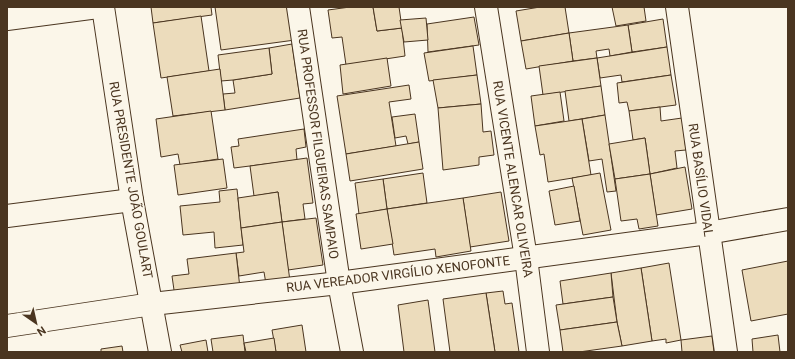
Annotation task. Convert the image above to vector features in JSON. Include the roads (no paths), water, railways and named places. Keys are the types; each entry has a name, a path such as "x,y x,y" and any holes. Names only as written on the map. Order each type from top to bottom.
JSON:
{"street":[{"path":"7,20 98,7"},
{"name":"RUA PRESIDENTE JOÃO GOULART","path":"102,7 132,200 160,352"},
{"name":"RUA PROFESSOR FILGUEIRAS SAMPAIO","path":"298,7 339,283 352,352"},
{"name":"RUA VICENTE ALENCAR OLIVEIRA","path":"486,7 526,258 538,352"},
{"name":"RUA BASÍLIO VIDAL","path":"677,7 726,352"},
{"path":"7,216 132,200"},
{"name":"RUA VEREADOR VIRGÍLIO XENOFONTE","path":"7,326 152,304 339,283 526,258 708,233 788,219"}]}
